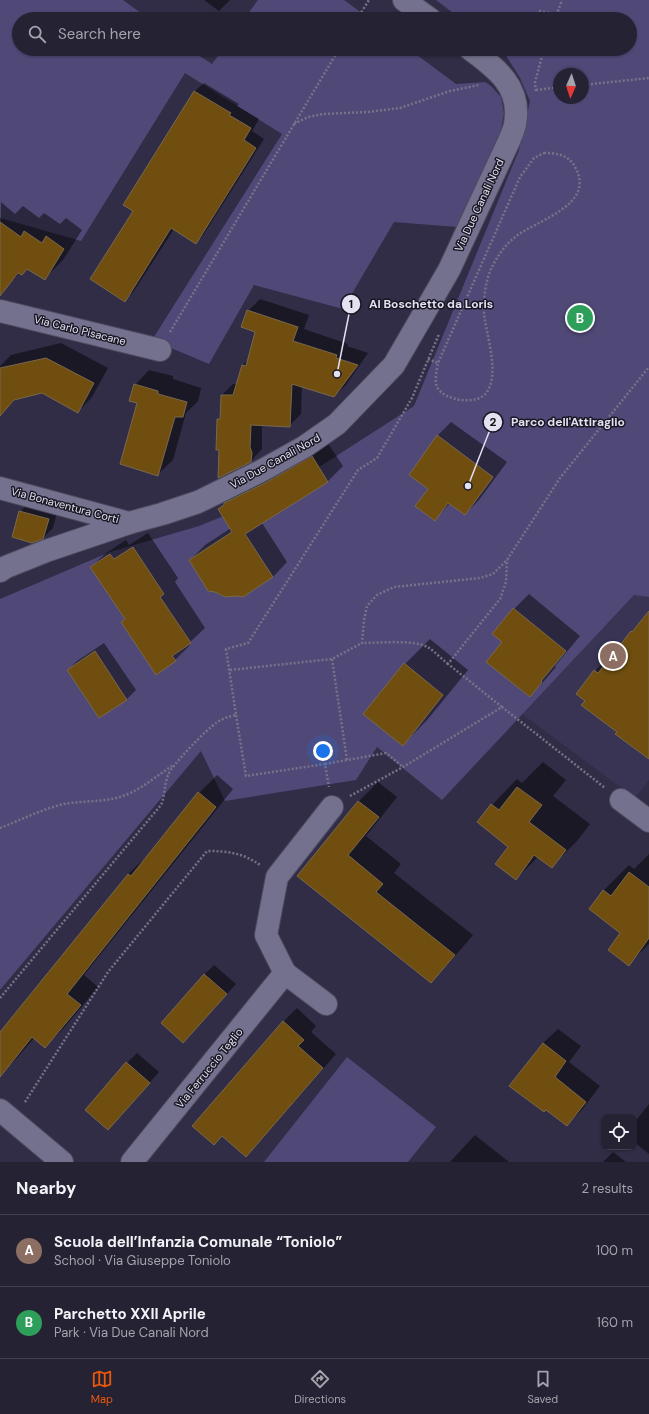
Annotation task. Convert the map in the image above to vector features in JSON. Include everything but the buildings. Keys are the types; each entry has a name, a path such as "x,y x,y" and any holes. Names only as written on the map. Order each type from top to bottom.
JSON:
{"street":[{"path":"404,0 420,12"},
{"path":"479,56 498,70 505,80"},
{"name":"Via Due Canali Nord","path":"0,571 6,567 46,551 129,522 162,514 198,502 304,448 336,424 394,364 449,270 509,141 515,124 516,107 513,92 505,80"},
{"name":"Via Carlo Pisacane","path":"0,311 160,350"},
{"name":"Via Bonaventura Corti","path":"0,488 129,522"},
{"path":"621,800 649,821"},
{"path":"326,1004 285,973 266,935 277,877 332,807"},
{"name":"Via Ferruccio Teglio","path":"132,1162 285,973"},
{"path":"7,1116 62,1162"}],"path":[{"path":"361,12 369,0"},
{"path":"557,12 562,0"},
{"path":"539,10 548,12"},
{"path":"160,350 335,56"},
{"path":"537,97 534,82 542,56"},
{"path":"589,84 649,78"},
{"path":"294,124 308,117 323,114 368,112 400,108 450,91 505,80"},
{"path":"536,90 553,89"},
{"path":"544,153 554,153 567,157 573,162 578,172 578,191 574,199 555,215 514,238 503,250 492,267 484,298 484,319 490,345 492,381 487,393 476,399 464,401 448,397 437,386 436,377 438,362 520,177 534,158 544,153"},
{"path":"403,767 386,753 246,776 226,649 248,643 358,470 377,458 412,398 440,330"},
{"path":"428,359 438,362"},
{"path":"362,643 367,606 377,595 394,587 480,578 493,574 507,560 560,478 649,367"},
{"path":"448,664 500,599 506,582 507,560"},
{"path":"230,670 332,659 362,643 420,644 428,647 621,800"},
{"path":"332,659 347,760"},
{"path":"325,764 332,807 403,767 502,707"},
{"path":"0,828 36,813 63,804 111,799 127,794 143,786 173,765 215,723 225,717 236,715"},
{"path":"0,998 161,805 164,798 168,774 173,765"},
{"path":"7,1116 108,972 207,851 230,852 251,858 277,877"}],"shaded area":[{"path":"0,0 123,0 139,12 12,12 12,56 200,56 212,64 218,56 418,56 456,84 485,82 501,97 504,113 501,130 457,227 394,222 343,309 254,285 209,364 152,340 282,134 185,73 81,241 0,218"},
{"path":"258,0 344,0 360,12 249,12"},
{"path":"436,0 649,0 649,597 634,595 442,800 377,747 356,780 225,801 201,751 0,990 0,599 110,552 199,526 258,502 316,469 414,406 519,150 530,101 520,78 506,56 637,56 637,12 452,12"},
{"path":"634,595 649,597 649,780 635,798 522,714"},
{"path":"347,1057 436,1127 408,1162 264,1162"}],"place":[{"name":"Parchetto XXII Aprile","path":"580,318"},
{"name":"Al Boschetto da Loris","path":"337,374"},
{"name":"Parco dell'Attiraglio","path":"468,486"},
{"name":"Scuola dell’Infanzia Comunale “Toniolo”","path":"613,656"}]}
